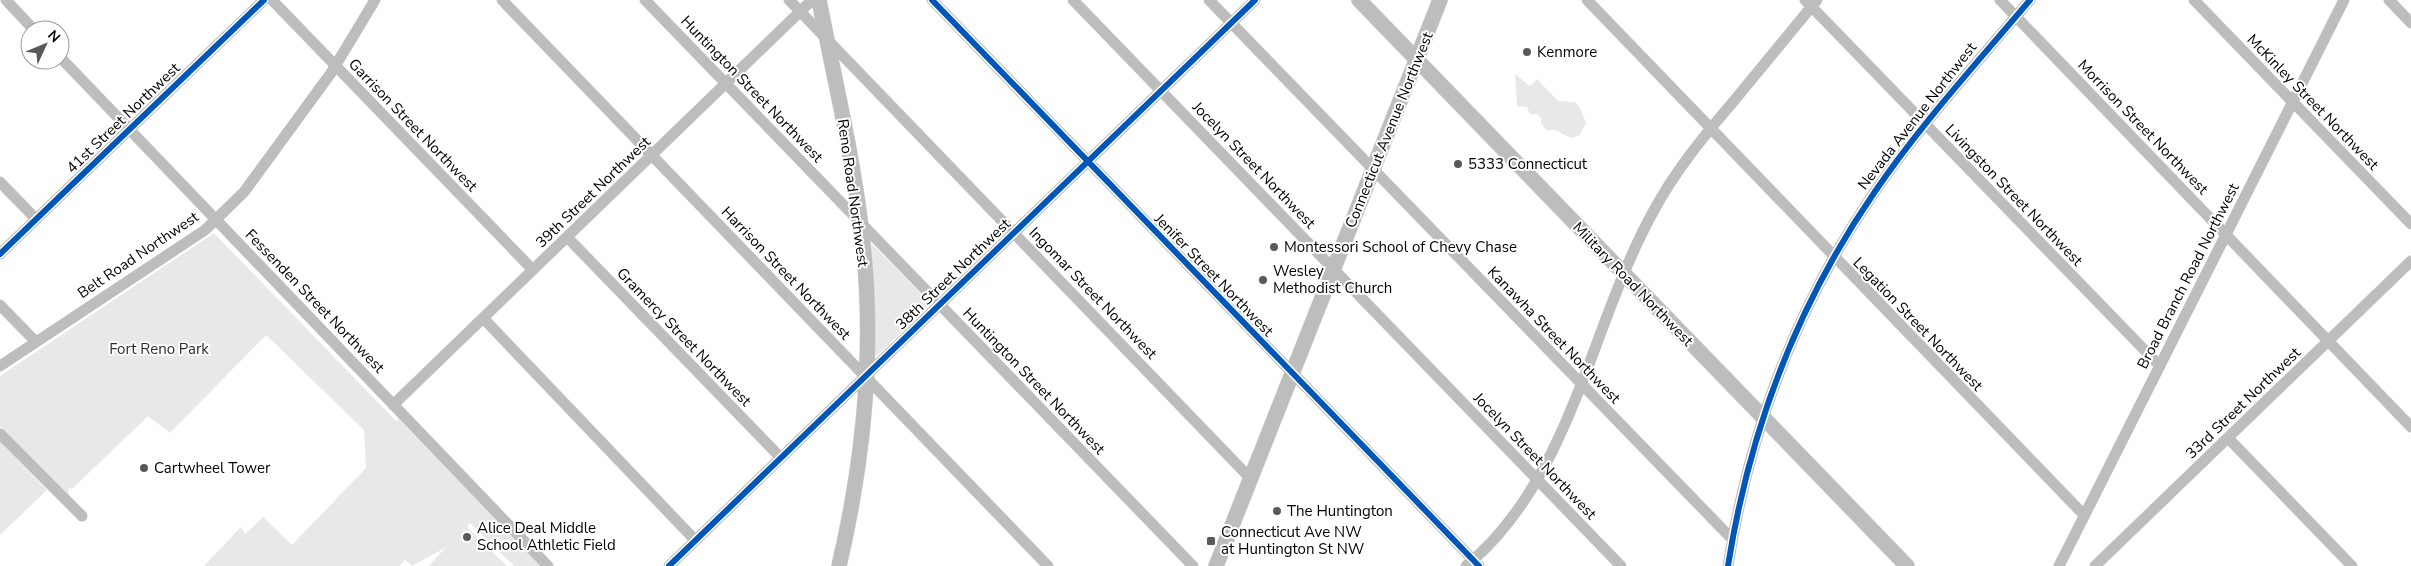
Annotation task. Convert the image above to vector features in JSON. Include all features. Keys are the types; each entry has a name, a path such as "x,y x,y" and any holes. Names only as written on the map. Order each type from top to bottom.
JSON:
{"main road":[{"name":"Reno Road Northwest","path":"819,0 849,150 860,221 867,304 865,377 857,469 839,566"},
{"name":"Military Road Northwest","path":"1359,0 1907,566"},
{"name":"Connecticut Avenue Northwest","path":"1216,566 1440,0"}],"street":[{"path":"6,0 25,20"},
{"name":"41st Street Northwest","path":"0,254 264,0"},
{"name":"Garrison Street Northwest","path":"272,0 532,270"},
{"name":"Belt Road Northwest","path":"0,366 205,230 216,220 249,187 336,66 375,0"},
{"name":"Harrison Street Northwest","path":"502,0 1048,566"},
{"name":"Huntington Street Northwest","path":"645,0 1192,566"},
{"name":"Ingomar Street Northwest","path":"789,0 1250,478"},
{"name":"39th Street Northwest","path":"393,405 812,0"},
{"name":"Jenifer Street Northwest","path":"932,0 1292,373 1473,564"},
{"name":"Jocelyn Street Northwest","path":"1073,0 1621,566"},
{"name":"Kanawha Street Northwest","path":"1209,0 1732,539"},
{"name":"38th Street Northwest","path":"669,566 1255,0"},
{"name":"Legation Street Northwest","path":"1587,0 2084,515"},
{"name":"Morrison Street Northwest","path":"2000,0 2411,426"},
{"name":"Nevada Avenue Northwest","path":"1728,566 1747,471 1763,418 1798,328 1835,256 1878,188 1926,125 2030,0"},
{"name":"McKinley Street Northwest","path":"2194,0 2411,224"},
{"name":"Broad Branch Road Northwest","path":"2059,566 2344,0"},
{"path":"2389,0 2411,23"},
{"path":"1473,564 1512,520 1538,480 1556,444 1637,243 1662,195 1689,154 1812,2"},
{"name":"Livingston Street Northwest","path":"1812,2 1926,125 2160,366"},
{"name":"Fessenden Street Northwest","path":"70,67 548,566"},
{"path":"0,182 36,219"},
{"name":"Gramercy Street Northwest","path":"567,237 780,458"},
{"name":"33rd Street Northwest","path":"2095,566 2411,261"},
{"path":"0,305 36,342"},
{"path":"483,318 695,540"},
{"path":"0,434 82,516"},
{"path":"2228,438 2352,566"}],"green space":[{"path":"1515,74 1530,86 1537,79 1558,101 1575,102 1580,108 1586,123 1580,135 1571,138 1555,130 1546,130 1541,123 1541,118 1537,114 1530,114 1527,107 1517,106"},
{"name":"Fort Reno Park","path":"214,233 396,421 399,419 541,566 514,566 470,523 467,527 507,566 429,566 445,548 412,566 405,560 399,566 204,566 241,527 245,534 263,517 292,545 366,468 364,430 266,335 170,433 148,416 72,489 69,488 68,494 0,427 0,376"},
{"path":"873,245 930,303 877,356 874,355 870,246"},
{"path":"0,442 47,490 0,535"}],"cycle path":[{"path":"0,254 264,0"},
{"path":"932,0 1479,566"},
{"path":"669,566 1255,0"},
{"path":"1728,566 1737,516 1763,419 1780,371 1822,280 1846,236 1910,143 2030,0"}],"place":[{"name":"Kenmore","path":"1527,52"},
{"name":"5333 Connecticut","path":"1458,164"},
{"name":"Montessori School of Chevy Chase","path":"1274,247"},
{"name":"Wesley Methodist Church","path":"1263,280"},
{"name":"Cartwheel Tower","path":"144,468"},
{"name":"The Huntington","path":"1277,511"},
{"name":"Alice Deal Middle School Athletic Field","path":"467,537"},
{"name":"Connecticut Ave NW at Huntington St NW","path":"1211,541"}]}
